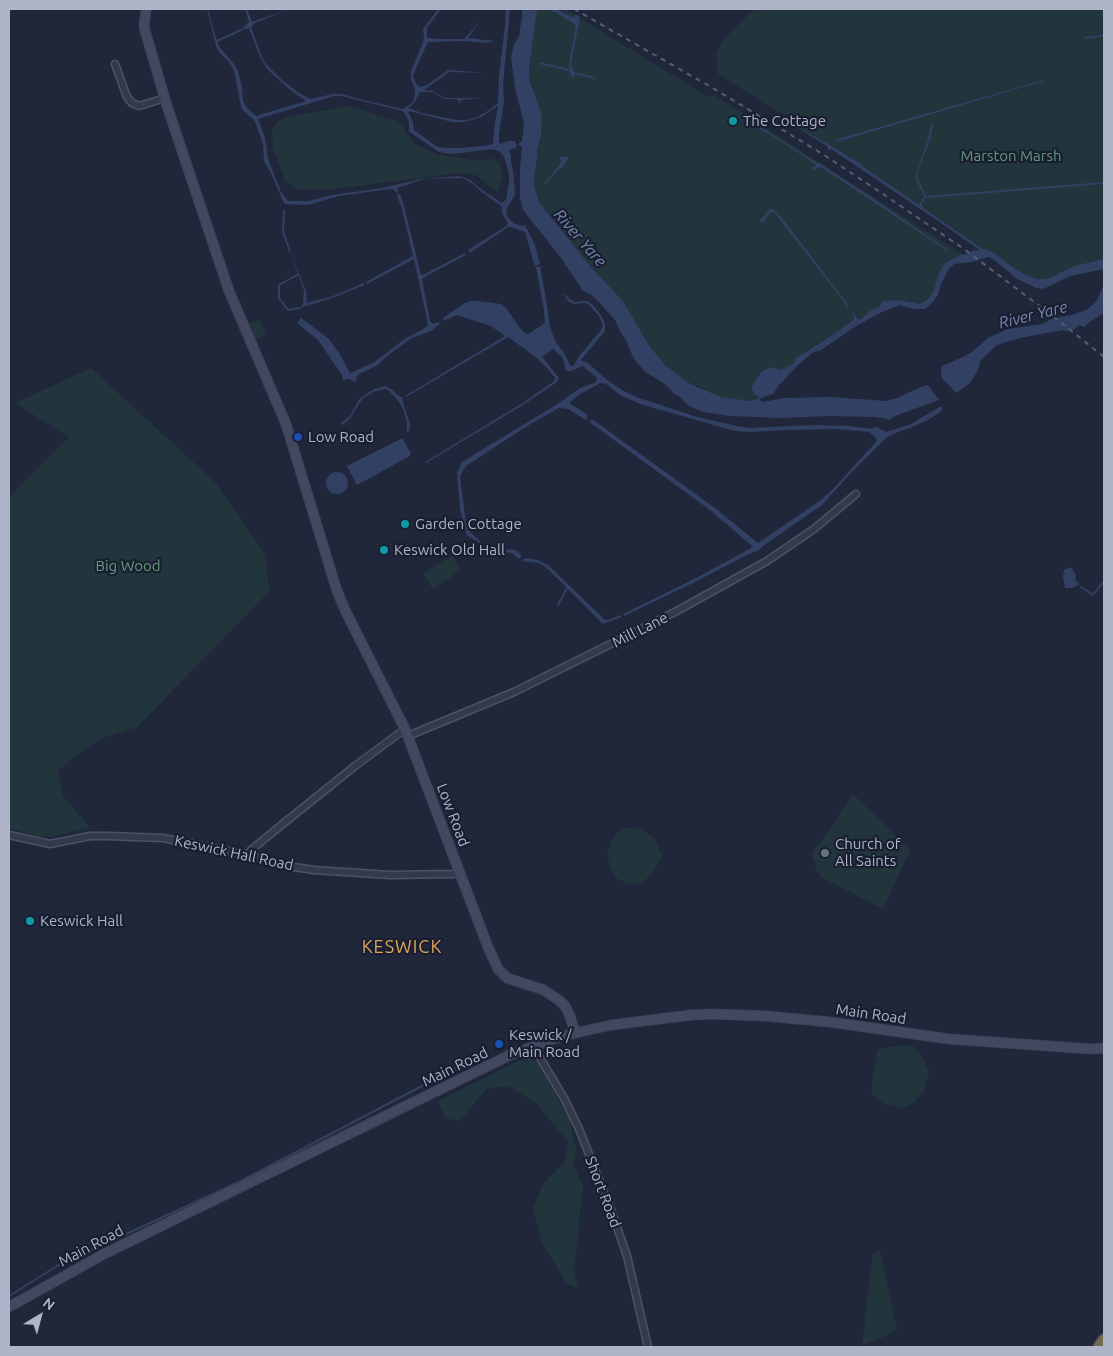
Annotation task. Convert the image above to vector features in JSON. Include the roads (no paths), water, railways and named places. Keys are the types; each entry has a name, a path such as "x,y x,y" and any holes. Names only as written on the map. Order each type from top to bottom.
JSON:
{"highway":[{"path":"1099,1347 1104,1340"}],"main road":[{"name":"Low Road","path":"146,9 144,27 165,98 229,291 286,424 337,591 407,732 498,969 507,978 544,990 560,1001 570,1016 575,1033"},
{"name":"Main Road","path":"9,1307 104,1254 510,1056 533,1046 575,1033 611,1025 714,1014 812,1020 949,1039 1094,1049 1104,1048"}],"street":[{"path":"114,64 127,97 132,103 139,106 165,98"},
{"name":"Mill Lane","path":"248,855 251,850 355,766 407,732 514,692 675,612 775,556 814,529 856,494"},
{"name":"Keswick Hall Road","path":"9,835 50,844 90,836 163,838 248,855 282,865 314,870 390,875 454,874 460,872"},
{"name":"Short Road","path":"533,1046 565,1100 579,1129 611,1210 627,1256 648,1347"}],"water":[{"path":"207,9 220,48 238,71 243,101 247,108 256,116 306,101 289,89 267,69 260,57 249,28 241,30 249,22 245,9 247,9 252,22 289,9 253,24 251,27 266,64 283,81 310,99 342,94 403,109 412,103 414,99 415,89 411,79 411,71 424,39 423,29 438,9 441,9 427,28 427,38 464,39 480,21 468,38 494,41 487,43 462,41 428,42 413,77 418,86 421,87 427,85 448,70 487,73 449,72 424,90 432,91 446,98 481,98 461,100 459,104 458,99 445,99 432,92 420,92 414,103 408,108 422,113 466,120 477,117 498,103 506,9 510,9 503,85 504,102 499,143 515,141 517,145 516,148 509,150 515,195 507,208 506,215 513,223 521,226 525,225 535,245 540,264 535,266 525,232 511,227 508,227 470,253 468,250 508,225 508,223 500,205 463,178 424,179 397,188 398,192 396,193 395,190 390,189 339,196 307,205 285,204 264,161 263,144 256,124 241,107 234,70 216,46","holes":["334,96 403,111 409,121 409,131 439,152 451,154 493,149 500,152 504,157 509,173 506,200 502,203 470,180 460,176 421,179 309,201 288,201 281,192 268,159 265,138 258,119","498,106 493,144 459,148 438,147 432,143 414,130 413,122 408,112 452,122 464,122 481,117"]},
{"path":"522,9 537,10 529,69 530,82 542,115 541,136 537,150 534,178 539,202 590,266 623,301 650,347 665,365 697,387 722,397 751,401 757,399 759,396 756,396 751,388 761,372 770,367 781,370 795,363 795,359 853,320 854,317 851,309 858,319 861,319 870,311 879,307 883,301 899,300 920,304 927,300 934,290 938,275 945,263 962,254 964,255 974,250 978,251 978,249 941,223 831,149 829,151 827,146 793,125 832,146 981,248 991,251 1017,270 1036,279 1047,279 1074,266 1100,260 1104,260 1104,269 1070,276 1043,289 1036,288 1017,279 988,257 972,262 954,264 948,270 938,295 925,309 913,309 900,305 856,326 821,350 812,353 798,365 773,394 759,400 763,402 784,398 831,397 886,401 928,385 939,400 895,416 889,421 888,419 875,417 781,418 730,416 703,412 689,406 665,384 647,373 638,364 615,320 597,300 583,291 561,258 523,210 520,197 522,147 519,143 522,142 524,123 515,88 511,57 514,44 519,36"},
{"path":"550,9 556,9 571,17 574,17 575,14 580,17 571,64 574,72 594,77 595,79 575,74 574,80 569,71 539,64 544,63 569,69 576,25"},
{"path":"1044,80 836,142 836,140 841,138"},
{"path":"931,123 933,123 931,137 917,173 926,196 1104,182 1104,184 925,198 915,176 928,140"},
{"path":"753,125 758,125 817,163 821,163 949,252 821,167 813,170 815,164"},
{"path":"559,155 569,157 562,168 545,185 561,162"},
{"path":"400,194 421,275 465,253 466,255 422,279 430,321 433,324 438,322 440,324 431,331 412,338 376,366 359,374 356,382 348,379 343,380 343,377 318,340 297,323 301,318 328,338 350,373 373,363 406,338 428,325 414,259 367,284 366,282 413,256 397,195"},
{"path":"770,209 774,210 781,217 848,307 774,212 771,212 762,223 760,222"},
{"path":"290,251 306,291 307,303 333,296 364,283 365,285 300,308 303,304 304,291"},
{"path":"540,266 550,327 556,342 570,365 574,365 603,325 599,316 588,304 573,304 568,301 565,294 575,302 587,301 592,304 601,315 605,324 605,331 581,360 588,363 622,390 639,398 697,417 750,428 815,425 873,429 874,426 887,432 911,424 941,406 943,409 926,421 886,438 822,505 758,551 624,616 623,614 696,578 752,546 710,510 592,424 590,422 592,419 715,508 758,543 821,500 877,439 869,432 835,429 735,431 640,404 620,395 606,384 601,383 580,394 569,403 588,415 586,420 568,409 559,408 532,423 466,466 460,476 468,529 465,530 460,509 457,473 462,462 559,403 580,388 596,382 597,378 583,366 567,371 563,358 553,349 542,357 559,378 557,382 523,405 426,463 521,404 553,382 555,378 537,358 508,337 405,396 505,336 491,326 457,315 444,321 443,318 465,303 479,301 501,304 526,334 545,323 536,267"},
{"path":"1104,284 1104,313 1085,327 1078,325 1075,329 1067,331 1062,330 1020,338 997,345 981,360 977,372 970,383 956,393 942,378 942,366 972,352 988,338 1008,329 1043,324 1051,319 1086,310 1096,302"},
{"path":"385,386 402,397 410,424 409,432 407,432 407,422 403,409 397,399 387,389 373,392 363,398 349,420 342,425 341,423 349,417 360,398 374,389"},
{"path":"403,439 411,454 410,456 357,485 347,466"},
{"path":"333,472 341,472 348,479 348,487 341,494 333,494 326,487 326,479"},
{"path":"468,530 489,550 497,552 511,549 517,551 522,556 519,559 508,552 497,556 489,553 478,542 468,536 465,532"},
{"path":"525,558 538,560 548,565 605,620 620,615 622,617 603,624 549,570 538,563 522,561"},
{"path":"1071,567 1076,575 1075,579 1081,587 1079,585 1065,588 1064,570"}],"waterway":[{"path":"217,41 241,30"},
{"path":"1086,38 1104,35"},
{"path":"839,152 861,165"},
{"path":"923,207 920,205 925,197"},
{"path":"284,211 283,232 290,251"},
{"path":"297,275 279,285 279,298 288,310 300,308"},
{"path":"1081,587 1093,595 1104,581"},
{"path":"558,605 567,588"},
{"path":"9,1296 57,1266 243,1180 460,1066"}],"railway":[{"path":"574,9 711,87 821,153 964,249 1104,357"}],"place":[{"name":"The Cottage","path":"733,121"},
{"name":"Low Road","path":"298,437"},
{"name":"Garden Cottage","path":"405,524"},
{"name":"Keswick Old Hall","path":"384,550"},
{"name":"Church of All Saints","path":"825,853"},
{"name":"Keswick Hall","path":"30,921"},
{"name":"Keswick / Main Road","path":"499,1044"}],"district":[{"name":"KESWICK","path":"402,947"}],"park label":[{"name":"Marston Marsh","path":"1011,156"},
{"name":"Big Wood","path":"128,566"}],"water label":[{"name":"River Yare","path":"580,238"},
{"name":"River Yare","path":"1033,315"}]}
